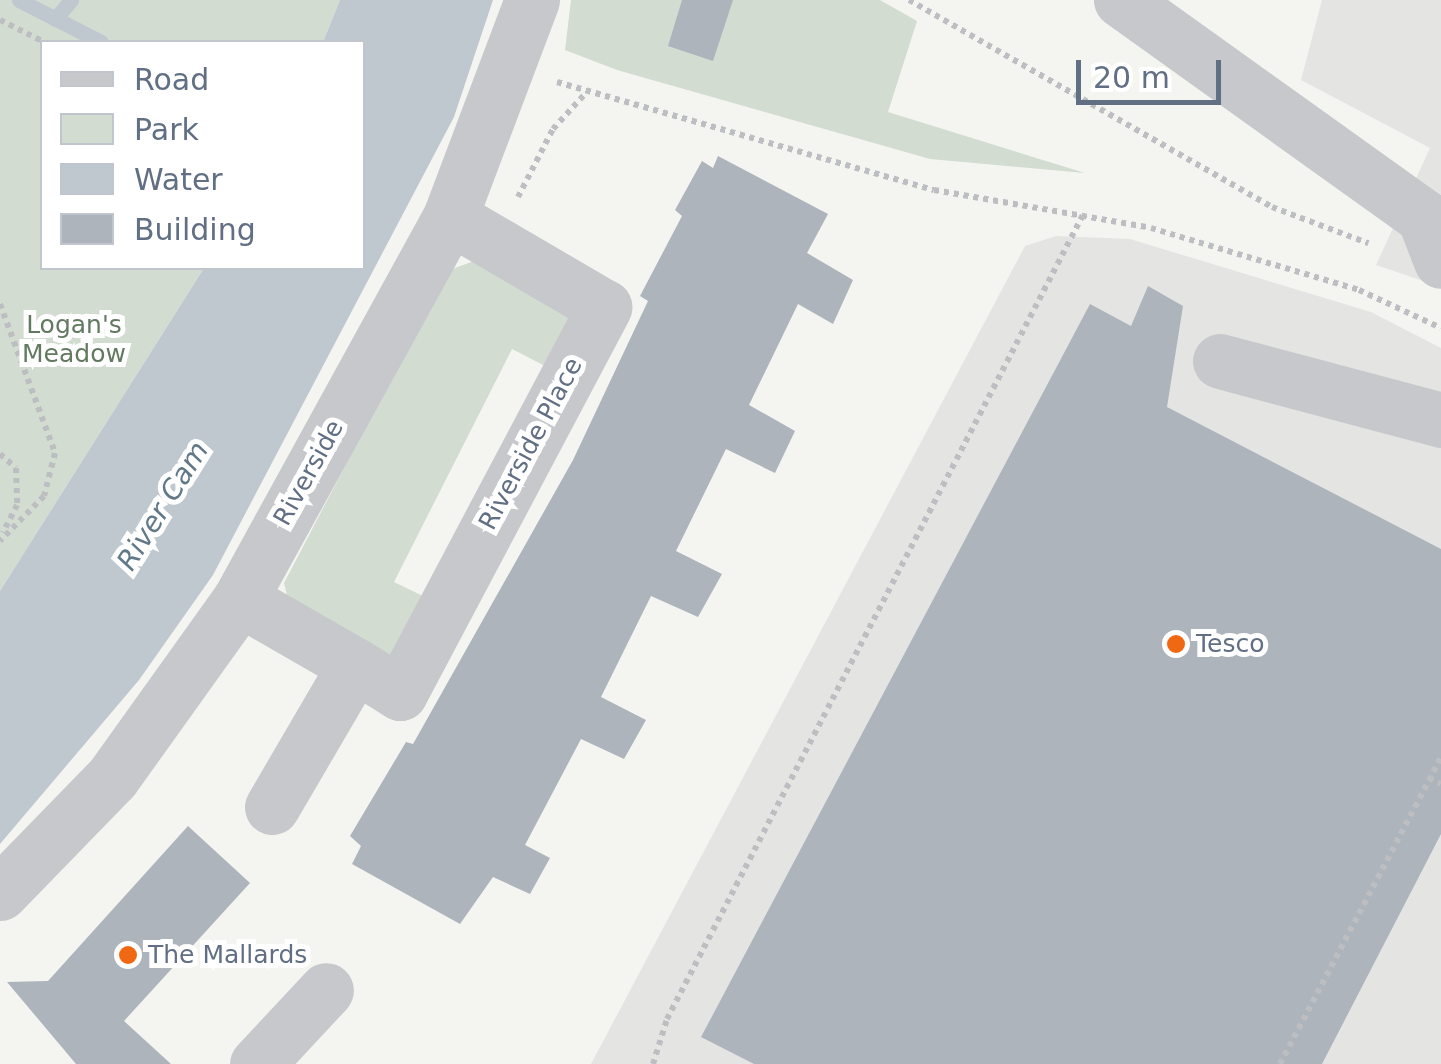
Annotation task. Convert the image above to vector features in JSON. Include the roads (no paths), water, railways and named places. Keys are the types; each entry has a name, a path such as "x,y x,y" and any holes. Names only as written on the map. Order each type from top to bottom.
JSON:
{"street":[{"name":"Riverside","path":"0,893 112,778 240,600 473,229 532,0"},
{"path":"1121,0 1410,206 1424,218 1439,260"},
{"name":"Riverside Place","path":"240,600 400,692 604,306 473,229"},
{"path":"1220,361 1441,420"},
{"path":"272,807 355,665"},
{"path":"257,1064 326,990"}],"water":[{"name":"River Cam","path":"340,0 493,0 454,117 213,575 139,680 0,844 0,591 203,270 365,270 365,40 324,40"}],"waterway":[{"path":"19,0 97,40"},
{"path":"55,19 71,0"}],"place":[{"name":"Tesco","path":"1176,644"},
{"name":"The Mallards","path":"128,955"}],"park label":[{"name":"Logan's Meadow","path":"74,340"}]}
